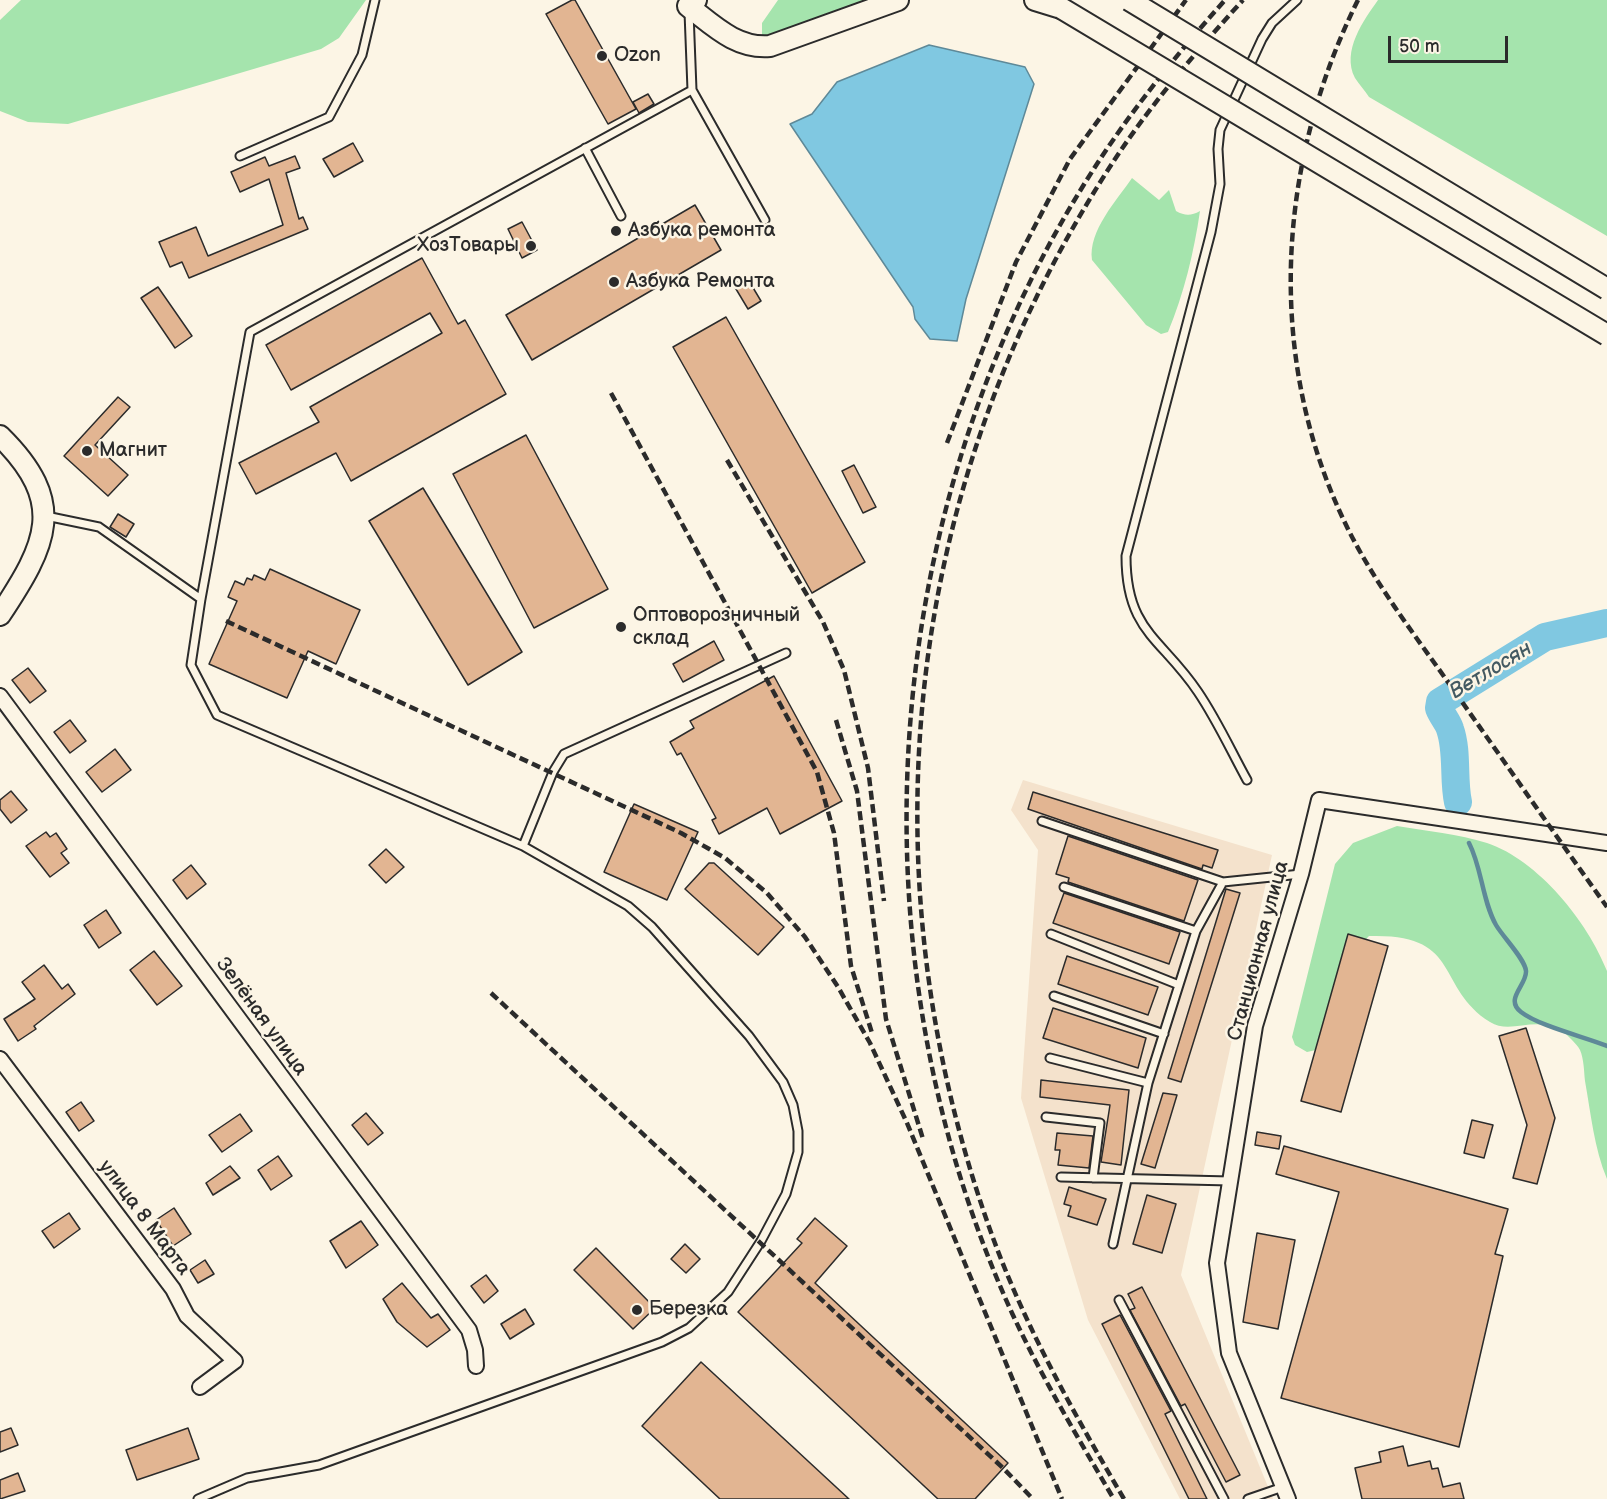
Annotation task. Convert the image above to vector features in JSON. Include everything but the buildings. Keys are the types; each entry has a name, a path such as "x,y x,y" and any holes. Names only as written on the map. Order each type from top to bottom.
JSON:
{"main road":[{"path":"688,2 731,38 760,47 770,46 898,0"},
{"path":"1035,0 1054,4 1607,335"},
{"path":"1129,0 1607,289"},
{"path":"0,436 23,459 38,486 44,515 42,532 33,563 0,615"}],"street":[{"name":"Зелёная улица","path":"0,696 469,1330 475,1350 476,1366"},
{"name":"Станционная улица","path":"1285,1493 1229,1353 1216,1263 1255,1026 1301,874 1319,800 1607,843"},
{"name":"улица 8 Марта","path":"0,1059 173,1289 188,1316 235,1361 200,1387"}],"lane":[{"path":"240,156 329,117 362,55 375,0"},
{"path":"1247,780 1197,689 1151,639 1138,618 1126,577 1126,556 1211,232 1220,184 1218,149 1220,130 1262,39 1272,23 1296,0"},
{"path":"688,2 692,90 765,220"},
{"path":"198,1499 248,1478 319,1465 662,1342 689,1328 728,1292 761,1242 786,1194 798,1152 798,1131 793,1105 783,1082 770,1063 652,927 601,889 523,846 217,715 191,665 250,332 692,90"},
{"path":"585,148 621,216"},
{"path":"44,515 99,527 201,599"},
{"path":"523,846 553,772 564,754 786,653"},
{"path":"1042,821 1223,882 1301,874"},
{"path":"1113,1244 1148,1083 1196,932 1223,882"},
{"path":"1064,887 1196,932"},
{"path":"1050,934 1179,985"},
{"path":"1054,996 1164,1034"},
{"path":"1050,1058 1148,1083"},
{"path":"1046,1117 1100,1123 1093,1178"},
{"path":"1061,1177 1230,1181"},
{"path":"1119,1300 1224,1499"},
{"path":"1248,1499 1285,1493"}],"shaded area":[{"path":"1023,780 1272,855 1181,1275 1273,1499 1180,1499 1088,1320 1021,1098 1038,850 1011,810"}],"green space":[{"path":"21,0 366,0 339,38 321,49 68,124 28,122 0,111 0,20"},
{"path":"778,0 876,0 771,39 762,36 762,23"},
{"path":"1378,0 1607,0 1607,236 1369,97 1355,78 1351,68 1351,57 1356,36"},
{"path":"1132,178 1159,200 1169,190 1176,211 1179,213 1188,215 1200,211 1184,288 1168,332 1161,334 1146,325 1092,260 1094,238 1099,227"},
{"path":"1397,826 1465,837 1506,851 1525,863 1559,895 1587,933 1607,971 1607,1179 1596,1143 1582,1057 1577,1046 1560,1030 1549,1026 1539,1024 1508,1027 1490,1022 1473,1008 1461,993 1434,952 1420,943 1399,937 1369,936 1357,949 1316,1050 1307,1052 1295,1045 1292,1037 1335,864 1353,843"}],"water":[{"path":"929,45 1025,67 1034,84 966,299 957,341 930,339 915,319 913,307 790,124 812,114 837,82"}],"waterway":[{"name":"Ветлосян","path":"1458,802 1452,738 1449,726 1439,708 1440,702 1545,637 1607,623"},
{"name":"Ветлосян","path":"1469,843 1477,863 1491,915 1525,966 1525,976 1515,997 1516,1007 1539,1022 1607,1046"}],"railway":[{"path":"947,443 1016,262 1070,159 1186,0"},
{"path":"1112,1496 1051,1390 1010,1309 950,1143 920,1001 907,857 911,712 932,569 970,429 1024,294 1095,167 1125,123 1190,40 1225,0"},
{"path":"1124,1499 1085,1432 1015,1294 987,1221 949,1088 925,953 917,818 925,683 947,550 985,420 1038,294 1106,173 1137,127 1206,41 1243,0"},
{"path":"1358,0 1331,63 1310,128 1297,195 1291,263 1293,330 1303,397 1321,463 1347,527 1384,591 1607,907"},
{"path":"611,393 817,772 834,833 851,966 872,1033"},
{"path":"727,460 823,622 844,670 868,768 884,901"},
{"path":"226,621 681,833 725,858 767,893 805,937 838,987 870,1043 907,1123 1062,1499"},
{"path":"836,720 857,791 886,1019 923,1139"},
{"path":"491,993 1003,1468 1033,1499"}],"place":[{"name":"Ozon","path":"602,56"},
{"name":"Азбука ремонта","path":"616,231"},
{"name":"ХозТовары","path":"531,246"},
{"name":"Азбука Ремонта","path":"614,282"},
{"name":"Магнит","path":"87,451"},
{"name":"Оптоворозничный склад","path":"621,627"},
{"name":"Березка","path":"637,1310"}]}
